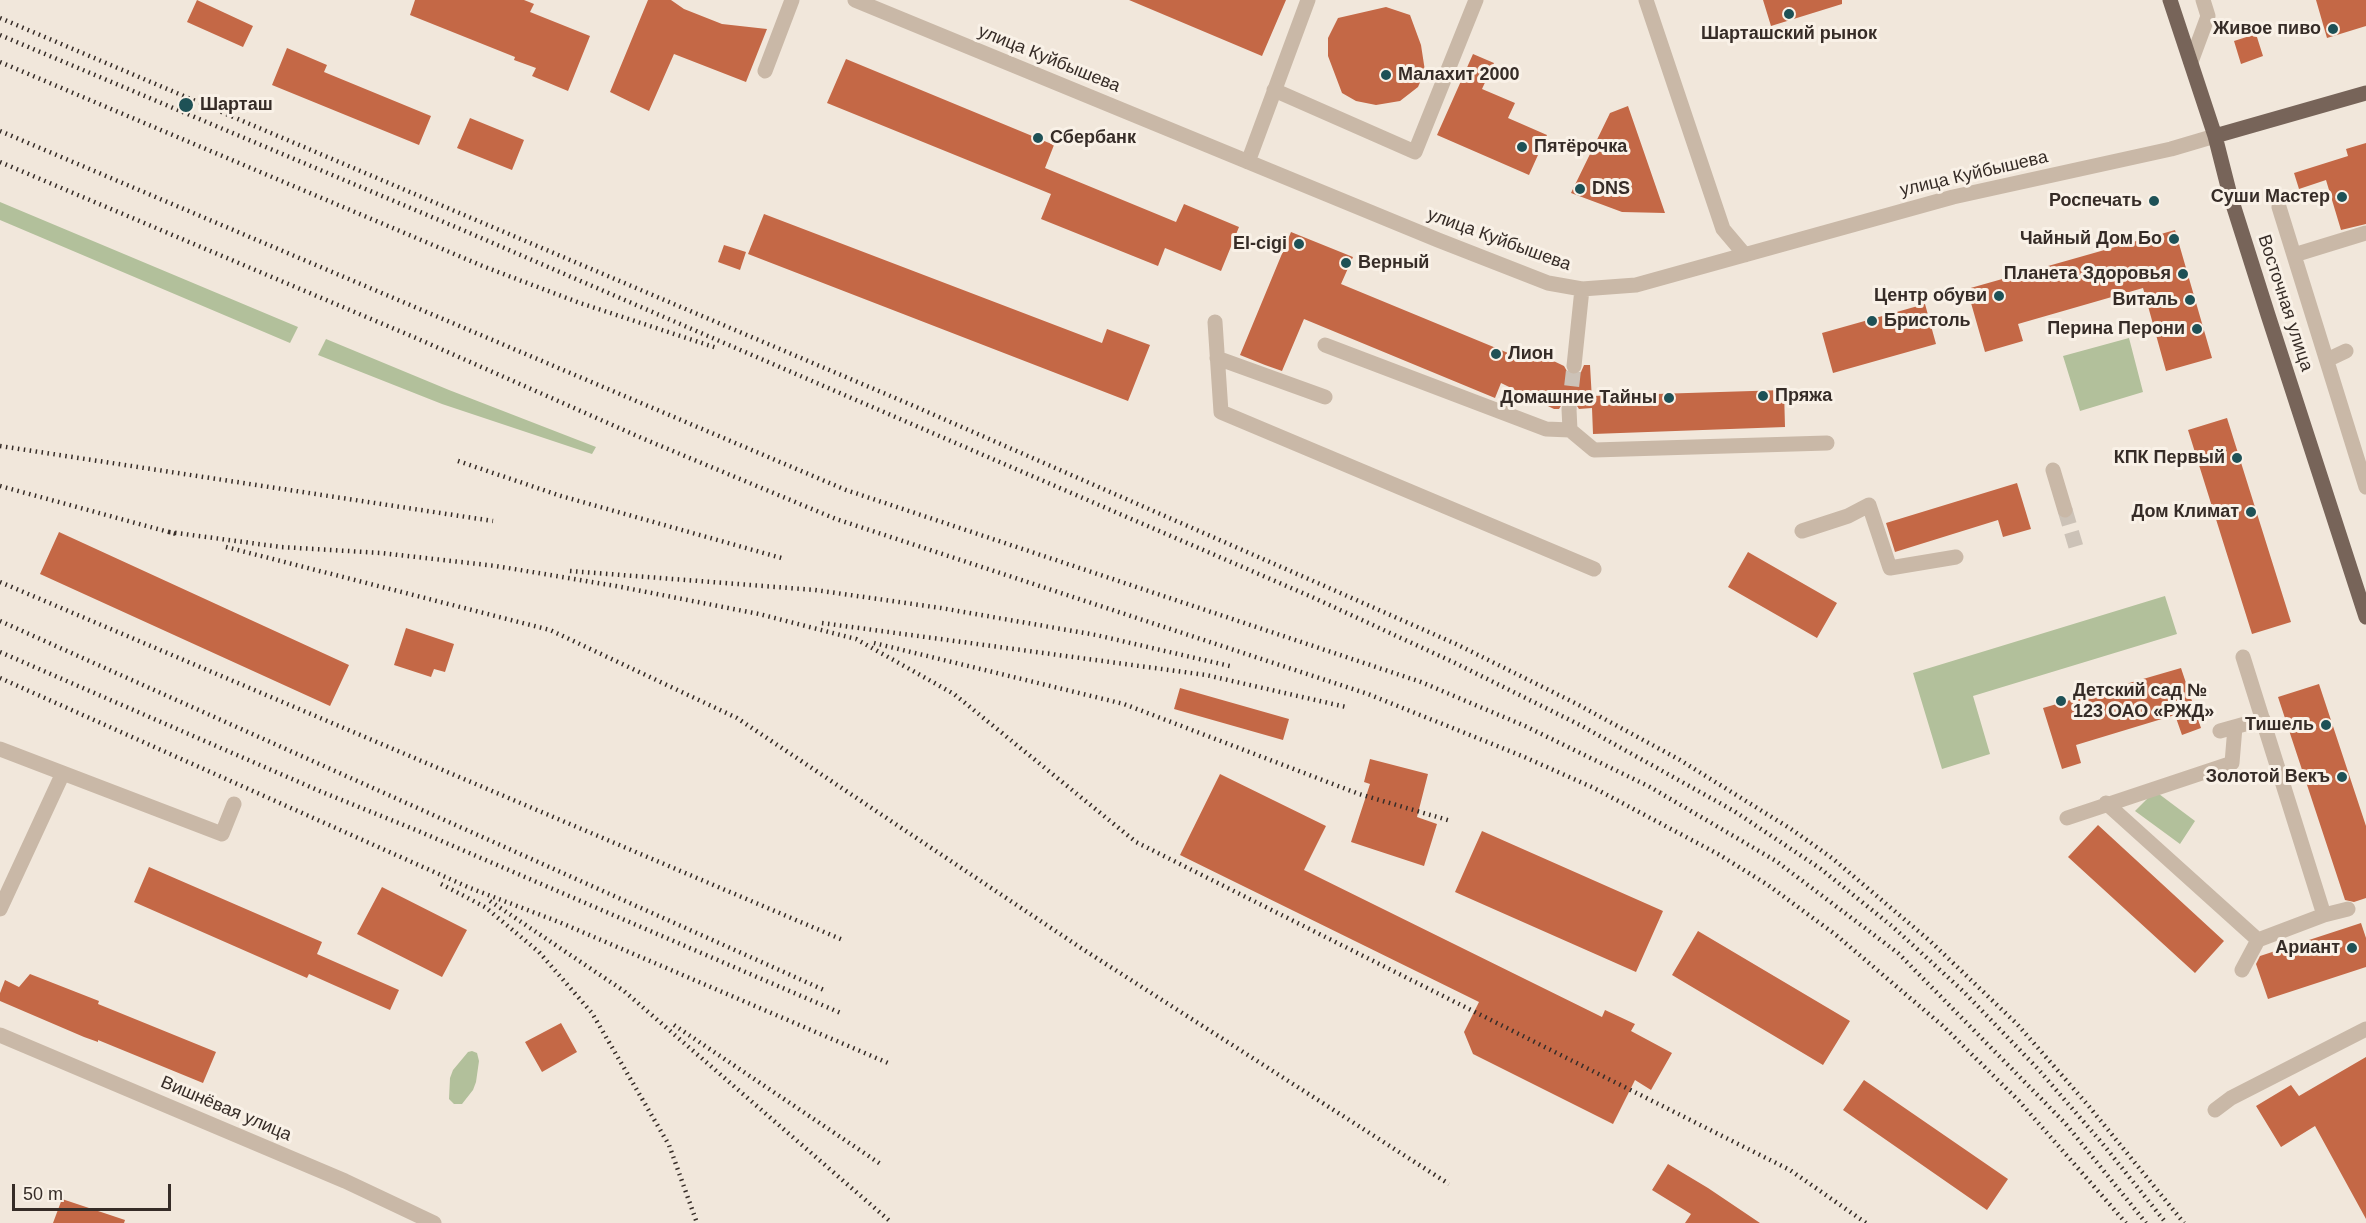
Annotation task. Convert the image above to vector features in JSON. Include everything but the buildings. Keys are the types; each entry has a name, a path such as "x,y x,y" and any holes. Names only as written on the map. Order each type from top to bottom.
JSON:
{"main road":[{"name":"Восточная улица","path":"2170,0 2215,136 2230,195 2366,617"},
{"name":"улица Куйбышева","path":"2215,136 2366,93"}],"street":[{"path":"765,71 792,0"},
{"name":"улица Куйбышева","path":"855,0 1508,268 1548,283 1582,289 1636,285 1953,197 2171,149 2215,136"},
{"path":"1248,162 1308,0"},
{"path":"1274,90 1415,152 1476,0"},
{"path":"1646,0 1723,229 1745,255"},
{"path":"2190,62 2208,16 2203,0"},
{"path":"2280,207 2366,487"},
{"path":"2294,255 2366,233"},
{"path":"1574,366 1582,289"},
{"path":"1215,322 1221,412 1594,569"},
{"path":"1325,345 1546,429 1570,430 1594,450 1827,443"},
{"path":"2327,360 2346,351"},
{"path":"1217,358 1326,397"},
{"path":"1569,409 1570,430"},
{"path":"2053,470 2065,510"},
{"path":"1802,531 1848,516 1869,505 1890,568 1956,557"},
{"path":"2243,657 2324,915"},
{"path":"2067,818 2106,803 2232,763 2227,729 2263,719"},
{"path":"0,749 222,834 234,804"},
{"path":"0,909 63,774"},
{"path":"2106,803 2258,940"},
{"path":"2241,970 2258,940 2324,915 2354,907"},
{"path":"2215,1110 2231,1098 2366,1029"},
{"name":"Вишнёвая улица","path":"0,1035 345,1181 434,1223"}],"green space":[{"path":"0,202 298,327 290,343 0,220"},
{"path":"2129,338 2143,392 2080,411 2063,356"},
{"path":"326,339 596,447 592,454 442,404 318,355"},
{"path":"2165,596 2177,634 1973,696 1990,754 1942,769 1913,673"},
{"path":"2155,791 2195,821 2180,844 2135,811"},
{"path":"468,1052 477,1053 479,1061 476,1082 462,1104 454,1104 449,1099 450,1078 453,1070"}],"tunnel":[{"path":"1569,409 1574,366"},
{"path":"2065,510 2076,547"}],"railway":[{"path":"0,18 907,403 1456,644 1575,703 1680,760 1791,829 1832,858 1930,941 2017,1024 2087,1104 2184,1223"},
{"path":"0,35 458,228 1312,597 1453,662 1580,725 1734,811 1821,869 1893,927 1964,992 2038,1069 2102,1143 2166,1223"},
{"path":"0,62 485,267 580,303 717,348"},
{"path":"0,131 846,490 1421,682 1525,726 1650,787 1776,861 1898,953 2065,1123 2146,1223"},
{"path":"0,162 416,338 644,439 836,519 1368,694 1522,756 1594,788 1718,854 1768,885 1836,935 1943,1026 2019,1101 2126,1223"},
{"path":"0,446 493,521"},
{"path":"458,461 561,496 785,559"},
{"path":"0,486 176,534"},
{"path":"169,532 281,547 381,553 496,566 616,586 759,614 856,639 954,694 1136,842 1790,1170 1866,1223"},
{"path":"226,547 550,630 737,718 1081,948 1449,1184"},
{"path":"570,571 815,590 941,608 1096,635 1234,667"},
{"path":"0,582 843,940"},
{"path":"0,621 824,990"},
{"path":"822,623 1206,675 1346,707"},
{"path":"874,643 1124,704 1359,794 1451,821"},
{"path":"0,652 843,1014"},
{"path":"0,678 470,888 559,922 888,1063"},
{"path":"441,884 485,907 539,952 592,1013 669,1145 697,1223"},
{"path":"490,901 624,991 892,1223"},
{"path":"674,1025 882,1165"}],"place":[{"name":"Шарташский рынок","path":"1789,14"},
{"name":"Живое пиво","path":"2333,29"},
{"name":"Малахит 2000","path":"1386,75"},
{"name":"Шарташ","path":"186,105"},
{"name":"Сбербанк","path":"1038,138"},
{"name":"Пятёрочка","path":"1522,147"},
{"name":"DNS","path":"1580,189"},
{"name":"Суши Мастер","path":"2342,197"},
{"name":"Роспечать","path":"2154,201"},
{"name":"Чайный Дом Бо","path":"2174,239"},
{"name":"El-cigi","path":"1299,244"},
{"name":"Верный","path":"1346,263"},
{"name":"Планета Здоровья","path":"2183,274"},
{"name":"Центр обуви","path":"1999,296"},
{"name":"Виталь","path":"2190,300"},
{"name":"Бристоль","path":"1872,321"},
{"name":"Перина Перони","path":"2197,329"},
{"name":"Лион","path":"1496,354"},
{"name":"Пряжа","path":"1763,396"},
{"name":"Домашние Тайны","path":"1669,398"},
{"name":"КПК Первый","path":"2237,458"},
{"name":"Дом Климат","path":"2251,512"},
{"name":"Детский сад № 123 ОАО «РЖД»","path":"2061,701"},
{"name":"Тишель","path":"2326,725"},
{"name":"Золотой Векъ","path":"2342,777"},
{"name":"Ариант","path":"2352,948"}]}
